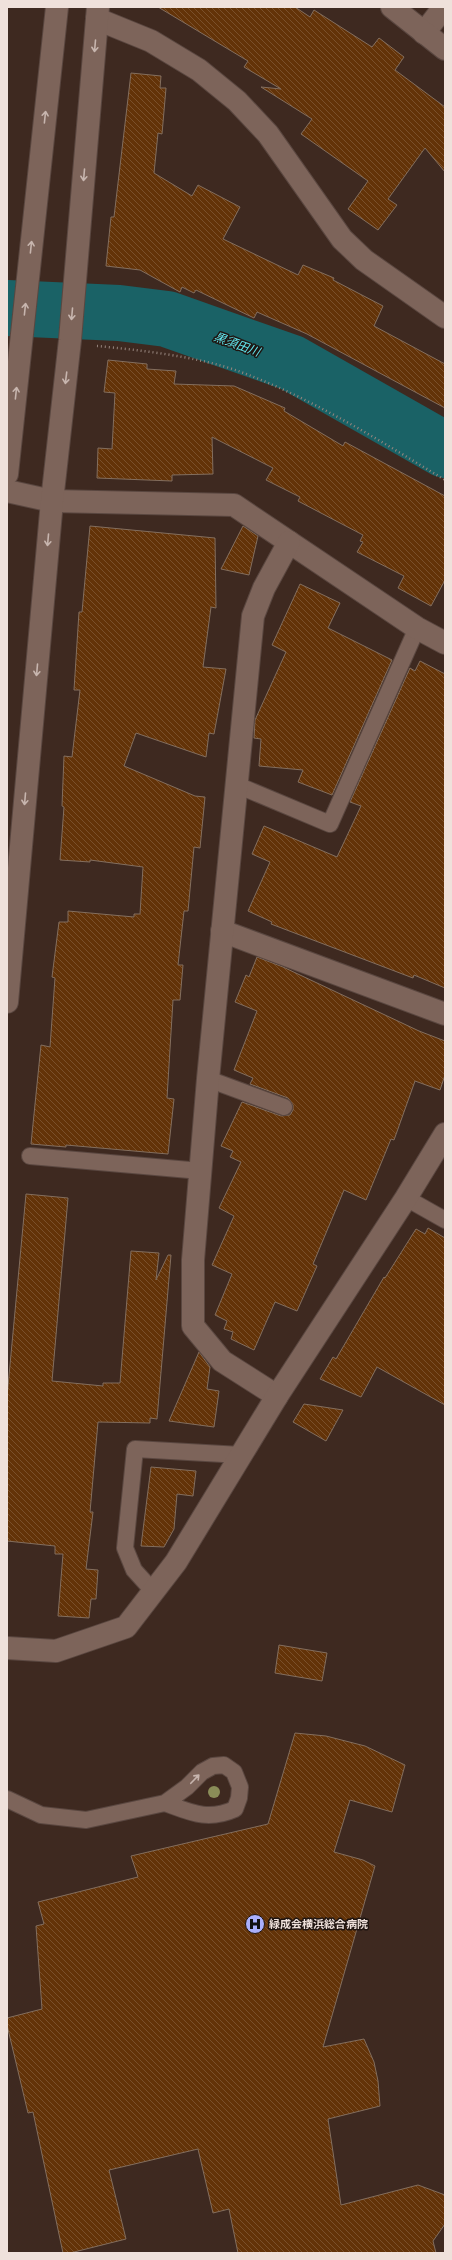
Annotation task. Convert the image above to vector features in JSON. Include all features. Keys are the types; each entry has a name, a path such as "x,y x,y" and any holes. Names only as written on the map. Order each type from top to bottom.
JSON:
{"street":[{"path":"7,474 57,7"},
{"path":"392,7 445,49"},
{"path":"424,33 444,7"},
{"path":"7,1002 52,501 80,342 74,289 98,13 151,41 199,70 237,101 268,134 342,239 364,260 445,317"},
{"path":"7,491 52,501 234,506 417,628 445,643"},
{"path":"277,1396 222,1361 193,1326 193,1260 208,1079 253,616 264,588 289,542"},
{"path":"222,931 445,1014"},
{"path":"7,1648 56,1651 126,1626 176,1562 277,1396 406,1198 445,1134"}],"lane":[{"path":"237,785 330,824 417,628"},
{"path":"208,1079 284,1107"},
{"path":"30,1156 201,1171"},
{"path":"406,1198 445,1220"},
{"path":"153,1591 134,1570 125,1548 135,1449 241,1455"},
{"path":"7,1798 41,1815 86,1820 165,1803"}],"path":[{"path":"80,342 173,357 240,372 362,430 445,480"}],"building":[{"path":"158,7 295,7 310,17 314,10 372,47 379,38 404,57 395,70 445,107 445,172 425,148 388,199 397,205 378,230 348,209 368,181 301,134 312,119 261,87 281,89 244,67 248,61"},
{"path":"131,73 161,76 160,88 166,88 162,134 158,133 154,173 192,196 198,185 240,207 223,239 298,275 303,265 334,278 333,280 383,306 374,326 445,364 445,408 307,334 257,312 254,318 196,290 194,293 182,287 180,292 140,270 106,266 111,217 114,217"},
{"path":"108,360 147,364 147,369 176,371 174,384 234,386 285,408 284,411 343,446 345,442 445,496 445,580 431,606 398,588 404,576 357,552 363,542 360,541 363,535 298,501 300,497 266,480 273,468 212,437 213,474 172,475 172,481 97,478 98,448 112,449 115,393 104,392"},
{"path":"90,526 215,538 216,608 211,607 203,667 226,669 214,734 209,733 206,757 136,733 124,766 195,796 205,797 200,848 194,847 188,911 184,911 178,965 183,965 180,1000 173,1000 167,1098 174,1099 168,1154 66,1145 66,1147 31,1144 41,1045 50,1047 55,978 52,977 59,922 68,922 68,911 134,917 134,914 140,914 143,867 90,860 90,862 60,860 64,807 62,806 64,756 72,757 80,690 74,690 79,612 82,612"},
{"path":"243,526 258,536 249,575 221,569"},
{"path":"300,584 340,603 328,628 392,660 332,795 298,782 303,770 259,766 261,739 254,738 255,720 286,652 272,645"},
{"path":"420,661 445,674 445,988 414,975 413,978 271,924 272,922 248,911 270,862 252,854 264,826 337,857 361,806 350,802 410,668 415,671"},
{"path":"257,957 283,967 419,1031 445,1041 445,1075 440,1090 415,1081 394,1140 391,1139 366,1200 344,1190 313,1264 317,1266 297,1311 275,1302 254,1350 231,1339 233,1332 224,1329 227,1321 215,1315 232,1274 212,1265 234,1216 219,1208 241,1162 230,1157 233,1151 221,1146 242,1102 281,1116 290,1115 293,1110 293,1105 288,1098 250,1084 253,1078 234,1070 257,1011 235,1002 246,975 249,977"},
{"path":"26,1194 68,1198 52,1381 103,1386 103,1383 120,1383 131,1251 159,1253 156,1280 168,1255 171,1255 157,1419 150,1418 150,1423 98,1422 90,1512 93,1512 86,1569 98,1570 96,1599 91,1599 89,1618 58,1616 63,1554 55,1554 55,1546 7,1541 7,1397"},
{"path":"428,1228 445,1238 445,1405 377,1367 361,1397 320,1379 333,1357 336,1359 384,1277 385,1278 416,1229 425,1234"},
{"path":"199,1352 210,1367 207,1389 219,1391 214,1427 169,1421"},
{"path":"304,1404 343,1410 326,1441 293,1422"},
{"path":"151,1467 196,1471 193,1496 177,1494 174,1529 164,1547 141,1546"},
{"path":"279,1645 327,1653 322,1681 275,1673"},
{"path":"295,1733 326,1736 365,1746 405,1765 392,1812 350,1800 334,1852 363,1860 375,1866 323,2047 364,2039 374,2062 378,2081 380,2106 328,2119 341,2205 418,2185 445,2195 445,2224 433,2241 436,2253 238,2253 229,2209 213,2213 198,2149 109,2170 126,2239 70,2253 63,2253 33,2112 28,2113 7,2025 7,2018 42,2009 36,1926 44,1924 38,1902 138,1877 131,1856 268,1824"}],"waterway":[{"name":"黒須田川","path":"7,308 119,313 167,319 292,363 445,450"}],"place":[{"name":"緑成会横浜総合病院","path":"255,1924"}]}
